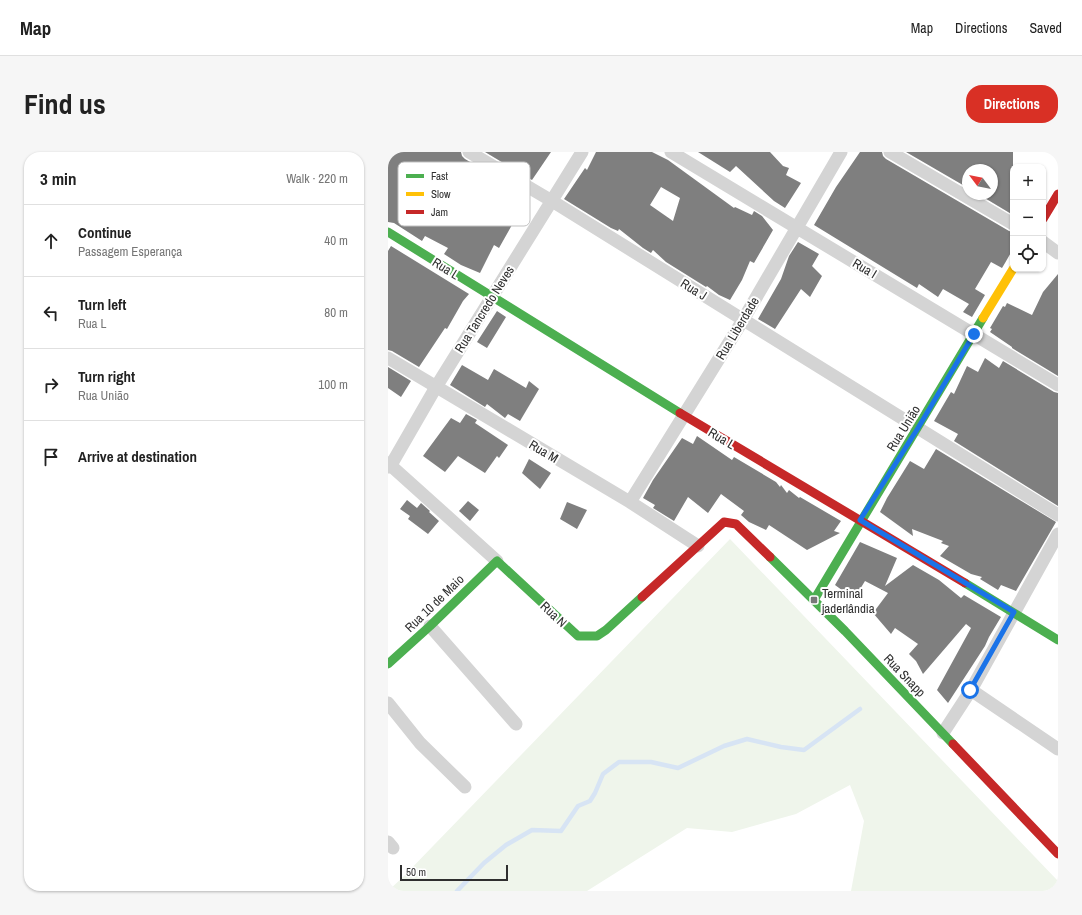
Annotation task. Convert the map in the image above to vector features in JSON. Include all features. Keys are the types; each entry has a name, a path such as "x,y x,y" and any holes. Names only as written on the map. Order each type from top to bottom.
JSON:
{"main road":[{"path":"1046,214 1058,194"},
{"name":"Rua L","path":"388,232 684,415 1014,612 1058,640"},
{"name":"Rua União","path":"814,600 860,520 918,428 1011,272"},
{"name":"Rua N","path":"497,561 578,636 597,636 606,630 724,522 726,522"},
{"name":"Rua Snapp","path":"726,522 736,524 814,600 1058,854"},
{"name":"Rua 10 de Maio","path":"388,664 430,626 497,561"}],"street":[{"name":"Rua J","path":"469,152 486,162"},
{"name":"Rua Tancredo Neves","path":"389,465 582,152"},
{"name":"Rua I","path":"671,152 1058,385"},
{"name":"Rua Liberdade","path":"630,502 743,320 841,152"},
{"path":"890,152 1010,222"},
{"name":"Rua J","path":"530,188 918,428"},
{"path":"1046,244 1058,253"},
{"name":"Rua M","path":"388,358 630,502 698,546"},
{"path":"918,428 1058,515"},
{"name":"Rua N","path":"389,465 497,561"},
{"path":"943,733 970,690 1058,534"},
{"path":"430,626 516,724"},
{"path":"970,690 1058,749"},
{"path":"388,703 420,744 464,787"}],"shaded area":[{"path":"730,539 1058,881 1058,891 851,891 864,821 850,785 796,814 732,832 687,828 587,891 388,891 403,877"}],"building":[{"path":"388,152 461,152 462,156 470,162 398,162 398,226 388,222"},
{"path":"485,152 551,152 532,180 530,179 530,162 502,162"},
{"path":"596,152 652,152 668,160 734,208 735,207 752,215 754,211 762,216 773,230 754,263 750,261 742,280 730,300 719,295 707,286 706,287 666,262 653,250 651,253 643,248 619,229 618,231 611,228 564,199 585,168 587,170","holes":["661,187 680,198 673,221 650,205"]},
{"path":"698,152 770,152 783,166 789,168 786,175 801,183 785,208 774,201 736,166 730,172"},
{"path":"860,152 882,152 886,159 1010,231 1010,254 1002,268 991,262 975,289 985,295 972,317 963,312 969,304 943,289 938,297 919,284 917,288 814,225 836,187"},
{"path":"906,152 1013,152 1013,164 1010,164 1010,213 988,200 998,200 998,164 962,164 962,185"},
{"path":"399,226 511,226 499,248 494,245 480,273 461,265 444,254 448,248 425,236 422,241"},
{"path":"798,242 819,254 812,266 822,276 810,297 801,289 775,329 758,319 781,279 789,256"},
{"path":"391,246 469,294 463,301 447,329 445,328 419,367 388,350 388,251"},
{"path":"1058,274 1058,376 1012,348 990,332 992,329 990,328 1003,306 1005,307 1007,303 1032,315 1043,292"},
{"path":"497,311 506,317 487,348 477,342"},
{"path":"985,358 999,368 1003,361 1058,393 1058,506 954,441 958,434 934,421 951,392 954,394 967,366 978,372"},
{"path":"462,365 488,380 494,369 526,388 529,381 539,389 520,421 508,414 505,418 487,404 485,407 450,385"},
{"path":"388,367 411,381 401,397 388,388"},
{"path":"466,414 477,420 475,423 508,445 499,458 497,456 485,473 458,456 445,472 423,456 451,418 460,423"},
{"path":"697,436 732,460 734,457 776,482 780,487 781,485 787,493 789,490 799,498 800,497 841,521 834,531 840,533 807,550 769,525 766,530 749,522 741,515 744,511 721,494 708,513 688,497 674,521 653,508 655,505 643,498 653,480 682,438 693,444"},
{"path":"936,449 1056,522 1016,591 1001,585 998,590 980,579 982,577 971,574 940,556 949,546 941,543 943,541 912,529 913,536 880,512 910,461 924,469"},
{"path":"529,459 551,473 540,489 522,473"},
{"path":"407,500 417,508 421,503 439,521 428,534 408,519 410,516 400,509"},
{"path":"468,501 479,510 470,521 459,511"},
{"path":"567,502 587,510 577,529 560,519"},
{"path":"860,542 897,558 885,586 913,565 939,580 961,598 964,595 1001,617 985,646 948,703 937,690 971,628 966,624 923,674 916,661 909,654 918,644 895,628 891,634 873,613 888,593 865,581 854,599 835,585"}],"waterway":[{"path":"457,891 484,863 506,845 532,830 561,831 578,806 590,801 603,774 619,762 651,762 678,768 724,746 747,739 781,747 804,750 860,709"}],"traffic: fast":[{"path":"388,232 680,413"},
{"path":"814,600 983,318"},
{"path":"770,557 845,631 953,744"},
{"path":"388,664 430,626 497,561 578,636 597,636 606,630 642,597"},
{"path":"965,583 1058,640"}],"traffic: slow":[{"path":"983,318 1011,272"}],"traffic: jam":[{"path":"1046,214 1058,194"},
{"path":"680,413 965,583"},
{"path":"642,597 724,522 736,524 770,557"},
{"path":"953,744 1058,854"}],"place":[{"name":"Terminal jaderlândia","path":"814,600"}],"route":[{"path":"970,690 1014,612 860,520 918,428 974,334"}]}
